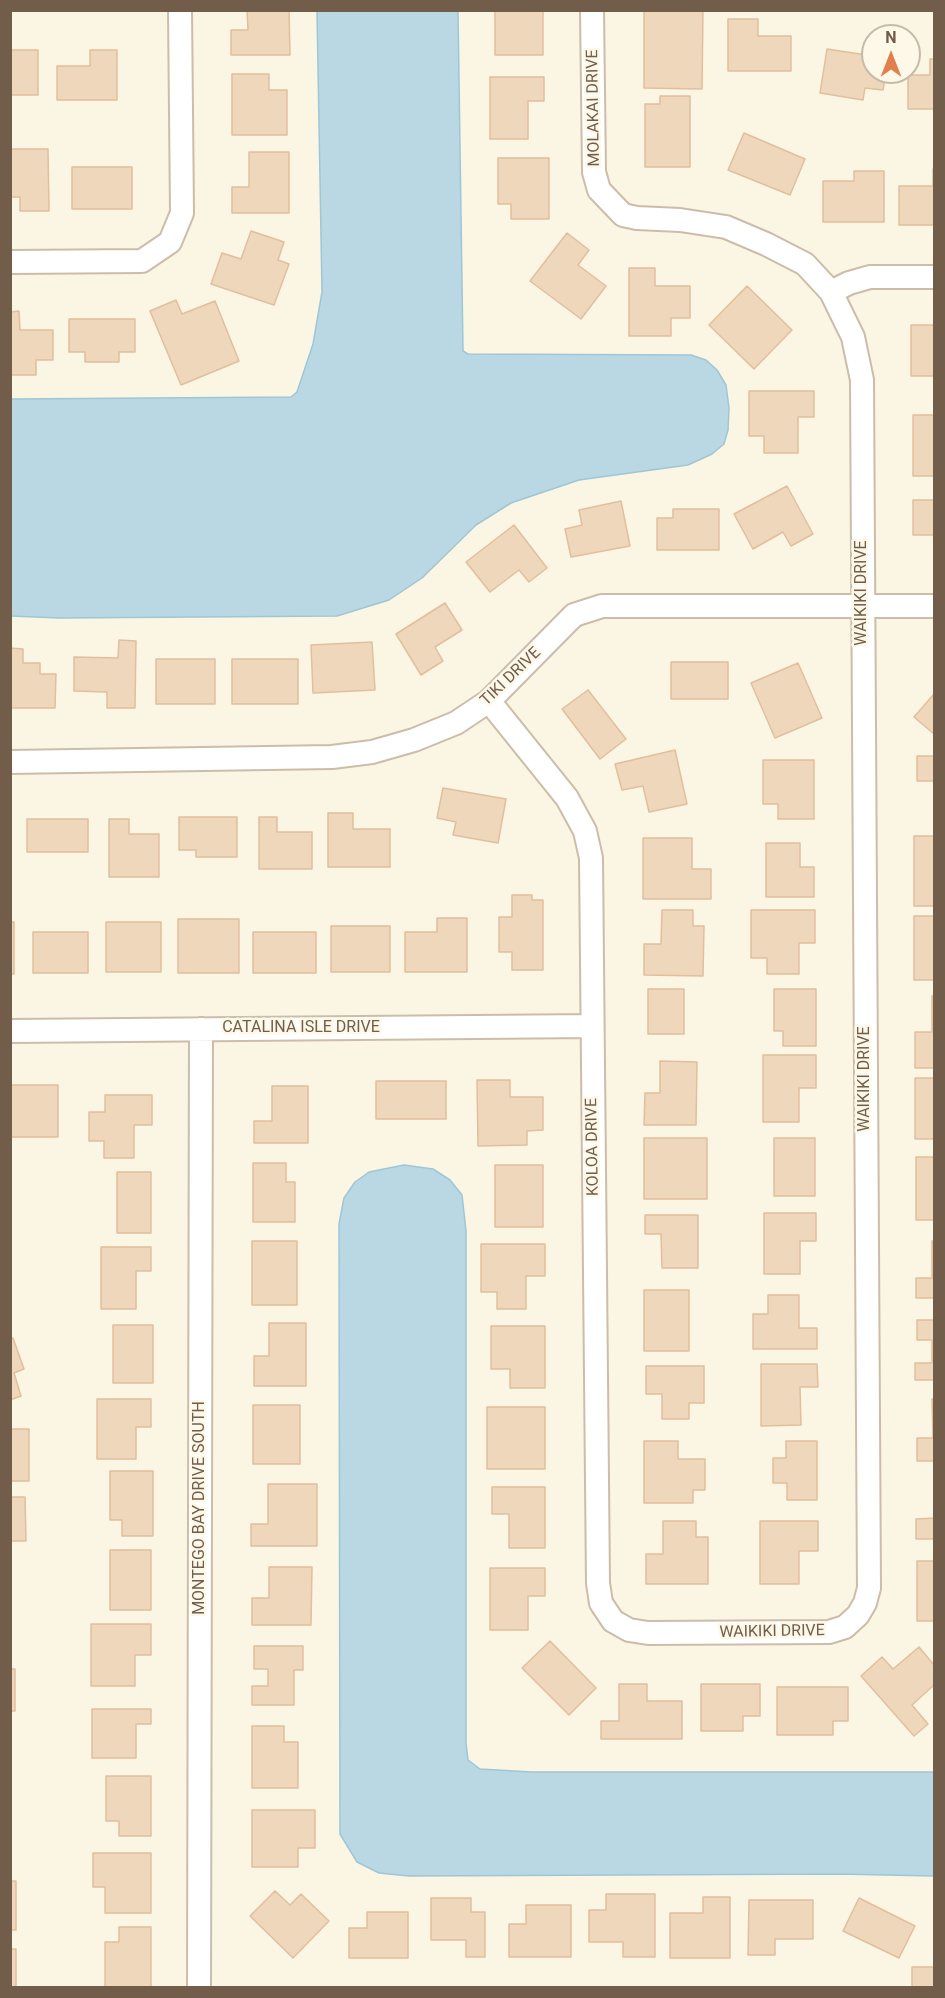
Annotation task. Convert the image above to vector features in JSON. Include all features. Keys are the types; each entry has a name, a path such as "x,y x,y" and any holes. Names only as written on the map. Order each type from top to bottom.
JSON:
{"street":[{"path":"10,262 142,261 170,242 182,213 180,10"},
{"name":"MOLAKAI DRIVE","path":"592,10 594,172 599,190 608,201"},
{"name":"WAIKIKI DRIVE","path":"608,201 623,215 636,218 680,220 726,227 805,264 831,292 853,337 862,380 869,1588 865,1603 858,1615 845,1627 829,1632 648,1633 629,1630 613,1621"},
{"path":"831,292 849,283 870,277 934,277"},
{"name":"TIKI DRIVE","path":"10,762 332,757 372,752 414,740 456,723 489,701 574,615 602,606 934,606"},
{"name":"KOLOA DRIVE","path":"489,701 567,798 585,831 591,858 598,1583 601,1603 613,1621"},
{"name":"CATALINA ISLE DRIVE","path":"10,1031 592,1026"},
{"name":"MONTEGO BAY DRIVE SOUTH","path":"199,1988 201,1029"}],"water":[{"path":"317,11 458,11 463,351 468,354 691,355 706,360 717,370 726,385 729,408 728,430 724,444 712,454 688,465 579,480 511,503 476,525 422,578 389,600 337,616 59,618 11,616 11,399 291,397 297,392 313,344 322,292"},
{"path":"404,1165 433,1169 450,1180 462,1195 466,1231 466,1743 468,1760 480,1769 531,1772 934,1772 934,1876 838,1874 409,1876 379,1873 357,1862 340,1834 339,1224 344,1198 355,1182 369,1172"}],"building":[{"path":"247,10 289,10 290,55 231,55 231,30 248,30"},
{"path":"495,10 543,10 543,55 495,55"},
{"path":"644,10 703,10 702,89 644,88"},
{"path":"728,19 758,19 758,36 791,36 791,71 728,71"},
{"path":"827,49 861,54 861,84 884,84 883,90 865,88 863,100 820,93"},
{"path":"10,50 38,50 38,95 10,95"},
{"path":"90,50 117,50 117,100 57,100 57,66 90,66"},
{"path":"930,59 934,59 934,109 908,109 908,84 921,84 921,75 930,75"},
{"path":"232,74 269,74 269,90 287,90 287,135 232,135"},
{"path":"490,77 544,77 544,101 528,101 528,139 490,139"},
{"path":"660,96 690,96 690,167 645,167 645,104 660,104"},
{"path":"744,133 805,159 790,195 728,170"},
{"path":"10,149 48,149 49,211 20,211 20,197 10,197"},
{"path":"249,152 289,152 289,213 232,213 232,187 249,187"},
{"path":"498,158 549,158 549,219 511,219 511,204 498,204"},
{"path":"72,167 132,167 132,209 72,209"},
{"path":"933,169 934,225 899,225 899,186 933,186"},
{"path":"854,171 884,171 884,222 823,222 823,181 854,181"},
{"path":"251,231 284,242 278,260 289,264 274,305 211,284 222,253 241,259"},
{"path":"567,233 589,250 578,265 606,286 581,319 530,281"},
{"path":"629,268 655,268 655,286 690,286 690,318 671,318 671,336 629,336"},
{"path":"747,286 792,330 754,369 709,325"},
{"path":"176,300 182,314 215,301 239,361 181,385 150,311"},
{"path":"19,311 20,330 53,330 53,360 36,360 36,375 10,375 10,312"},
{"path":"69,319 135,319 135,352 119,352 119,362 85,362 85,352 69,352"},
{"path":"911,325 934,325 934,376 911,376"},
{"path":"749,391 814,391 814,417 798,417 798,453 764,453 764,436 749,436"},
{"path":"913,415 934,415 934,476 913,476"},
{"path":"787,486 813,534 791,546 783,532 753,549 734,514"},
{"path":"913,500 934,500 934,535 913,535"},
{"path":"621,501 630,546 571,557 565,529 582,525 579,510"},
{"path":"673,509 719,509 719,550 657,550 657,518 673,518"},
{"path":"514,525 547,568 529,582 519,570 490,592 466,562"},
{"path":"445,603 462,630 435,647 443,661 421,675 396,634"},
{"path":"119,640 136,641 135,708 107,708 107,692 74,691 74,657 118,658"},
{"path":"372,642 375,690 313,693 311,645"},
{"path":"10,648 23,649 23,663 40,663 40,674 56,674 55,708 10,708"},
{"path":"156,659 215,659 215,704 156,704"},
{"path":"232,659 298,659 298,704 232,704"},
{"path":"671,662 728,662 728,699 671,699"},
{"path":"798,663 822,718 775,738 751,683"},
{"path":"588,690 626,739 600,759 562,709"},
{"path":"934,694 934,734 914,717"},
{"path":"675,750 687,804 649,812 643,786 622,790 615,764"},
{"path":"917,756 934,756 934,781 917,781"},
{"path":"763,760 814,760 814,819 778,819 778,804 763,804"},
{"path":"443,788 506,799 498,843 453,835 456,822 437,818"},
{"path":"328,813 353,813 353,829 390,829 390,867 328,867"},
{"path":"179,817 237,817 237,857 196,857 196,850 179,850"},
{"path":"259,817 277,817 277,832 312,832 312,869 259,869"},
{"path":"27,819 88,819 88,852 27,852"},
{"path":"109,819 129,819 129,834 159,834 159,877 109,877"},
{"path":"914,836 934,836 934,906 914,906"},
{"path":"643,838 692,838 692,869 711,869 711,899 643,899"},
{"path":"766,843 800,843 800,867 814,867 814,897 766,897"},
{"path":"512,895 532,895 532,900 543,900 543,970 512,970 512,952 499,952 499,917 512,917"},
{"path":"662,910 693,910 693,926 704,926 703,976 644,975 644,944 661,944"},
{"path":"751,910 815,910 815,943 799,943 799,974 767,974 767,958 751,958"},
{"path":"914,916 934,916 934,980 914,980"},
{"path":"437,918 467,918 467,972 405,972 405,932 437,932"},
{"path":"178,919 239,919 239,973 178,973"},
{"path":"10,922 14,922 14,974 10,974"},
{"path":"106,922 161,922 161,972 106,972"},
{"path":"331,926 390,926 390,972 331,972"},
{"path":"33,932 88,932 88,973 33,973"},
{"path":"253,932 316,932 316,973 253,973"},
{"path":"648,989 684,989 684,1034 648,1034"},
{"path":"774,989 816,989 816,1046 783,1046 783,1031 774,1031"},
{"path":"932,996 934,996 934,1068 915,1068 915,1032 932,1032"},
{"path":"763,1055 816,1055 816,1088 799,1088 799,1122 763,1122"},
{"path":"660,1061 697,1062 696,1125 644,1125 645,1093 660,1093"},
{"path":"915,1078 934,1078 934,1139 915,1139"},
{"path":"477,1080 510,1080 510,1097 543,1097 543,1130 527,1131 527,1145 478,1146"},
{"path":"376,1081 446,1081 446,1119 376,1119"},
{"path":"10,1085 58,1085 58,1137 10,1137"},
{"path":"272,1086 308,1086 308,1143 254,1143 254,1121 272,1121"},
{"path":"105,1095 152,1095 152,1125 134,1125 134,1158 104,1158 104,1141 89,1141 89,1112 105,1112"},
{"path":"644,1138 707,1138 707,1199 644,1199"},
{"path":"774,1138 815,1138 815,1196 774,1196"},
{"path":"916,1157 934,1157 934,1220 916,1220"},
{"path":"253,1163 286,1163 286,1182 295,1182 295,1222 253,1222"},
{"path":"495,1165 543,1165 543,1227 495,1227"},
{"path":"117,1172 151,1172 151,1233 117,1233"},
{"path":"764,1213 816,1213 816,1241 800,1241 800,1274 764,1274"},
{"path":"645,1215 698,1215 698,1268 662,1268 661,1234 645,1234"},
{"path":"252,1241 297,1241 297,1305 252,1305"},
{"path":"932,1241 934,1241 934,1298 916,1298 916,1278 932,1278"},
{"path":"481,1244 545,1244 545,1276 526,1276 526,1309 497,1309 497,1292 481,1292"},
{"path":"101,1247 151,1247 151,1271 136,1271 136,1309 101,1309"},
{"path":"644,1290 689,1290 689,1351 644,1351"},
{"path":"768,1295 799,1295 799,1328 817,1328 817,1349 753,1349 753,1314 768,1314"},
{"path":"917,1320 934,1320 934,1380 915,1380 915,1363 932,1363 932,1340 917,1340"},
{"path":"269,1323 306,1323 306,1386 254,1386 254,1356 269,1356"},
{"path":"113,1325 153,1325 153,1383 113,1383"},
{"path":"491,1326 545,1326 545,1388 510,1388 510,1369 491,1369"},
{"path":"13,1338 24,1369 14,1373 21,1396 10,1400 10,1339"},
{"path":"761,1364 817,1364 818,1387 800,1387 801,1425 761,1426"},
{"path":"646,1366 704,1366 704,1403 689,1403 689,1419 662,1419 662,1394 646,1394"},
{"path":"97,1399 151,1399 151,1427 136,1427 136,1459 97,1459"},
{"path":"932,1399 934,1399 934,1461 917,1461 917,1438 933,1438"},
{"path":"253,1405 300,1405 300,1464 253,1464"},
{"path":"487,1407 545,1407 545,1469 487,1469"},
{"path":"10,1429 29,1429 29,1481 10,1481"},
{"path":"644,1441 678,1441 678,1459 705,1459 705,1490 693,1490 693,1503 644,1503"},
{"path":"786,1441 817,1441 817,1500 787,1500 787,1483 773,1483 773,1458 786,1458"},
{"path":"110,1471 153,1471 153,1536 122,1536 122,1520 110,1520"},
{"path":"268,1484 317,1484 317,1546 251,1546 251,1524 268,1524"},
{"path":"492,1487 545,1487 545,1548 509,1548 509,1514 492,1514"},
{"path":"10,1497 25,1497 26,1541 10,1541"},
{"path":"934,1518 934,1539 916,1539 916,1519"},
{"path":"663,1521 696,1521 696,1537 708,1537 708,1584 646,1584 646,1554 663,1554"},
{"path":"760,1521 818,1521 818,1551 799,1551 799,1584 760,1584"},
{"path":"110,1550 151,1550 151,1610 110,1610"},
{"path":"917,1561 934,1561 934,1621 917,1621"},
{"path":"269,1567 312,1567 311,1625 252,1625 252,1598 269,1598"},
{"path":"490,1568 545,1568 545,1596 528,1596 528,1630 490,1630"},
{"path":"91,1624 151,1624 151,1655 135,1655 135,1686 91,1686"},
{"path":"550,1641 596,1688 569,1715 522,1668"},
{"path":"254,1646 303,1646 303,1670 294,1670 294,1705 252,1705 252,1686 268,1686 268,1669 254,1669"},
{"path":"919,1647 934,1665 934,1685 912,1705 928,1724 914,1736 861,1676 882,1657 893,1669"},
{"path":"10,1669 15,1669 15,1711 10,1711"},
{"path":"619,1684 647,1684 647,1701 682,1701 682,1739 601,1739 601,1721 619,1721"},
{"path":"701,1684 760,1684 760,1716 743,1716 743,1731 701,1731"},
{"path":"777,1687 848,1687 848,1721 833,1721 833,1735 777,1735"},
{"path":"92,1709 151,1709 151,1724 136,1724 136,1758 92,1758"},
{"path":"252,1726 284,1726 284,1742 298,1742 298,1788 252,1788"},
{"path":"106,1776 151,1776 151,1836 119,1836 119,1821 106,1821"},
{"path":"252,1810 315,1810 315,1848 298,1848 298,1867 252,1867"},
{"path":"93,1853 151,1853 151,1913 105,1913 105,1887 93,1887"},
{"path":"10,1881 16,1881 16,1930 10,1930"},
{"path":"275,1891 290,1905 301,1894 329,1921 293,1958 250,1916"},
{"path":"606,1894 655,1894 655,1957 623,1957 623,1942 589,1942 589,1910 606,1910"},
{"path":"703,1897 730,1897 730,1958 670,1958 670,1913 703,1913"},
{"path":"431,1898 471,1898 471,1912 485,1912 485,1957 466,1957 466,1940 431,1940"},
{"path":"859,1898 915,1926 899,1958 843,1931"},
{"path":"749,1900 813,1900 813,1939 775,1939 775,1955 748,1955"},
{"path":"526,1905 571,1905 571,1957 509,1957 509,1924 526,1924"},
{"path":"367,1912 408,1912 408,1958 349,1958 349,1928 367,1928"},
{"path":"119,1927 151,1927 151,1987 105,1987 105,1942 119,1942"},
{"path":"10,1949 16,1949 16,1988 10,1988"},
{"path":"912,1967 934,1967 934,1988 912,1988"}]}
